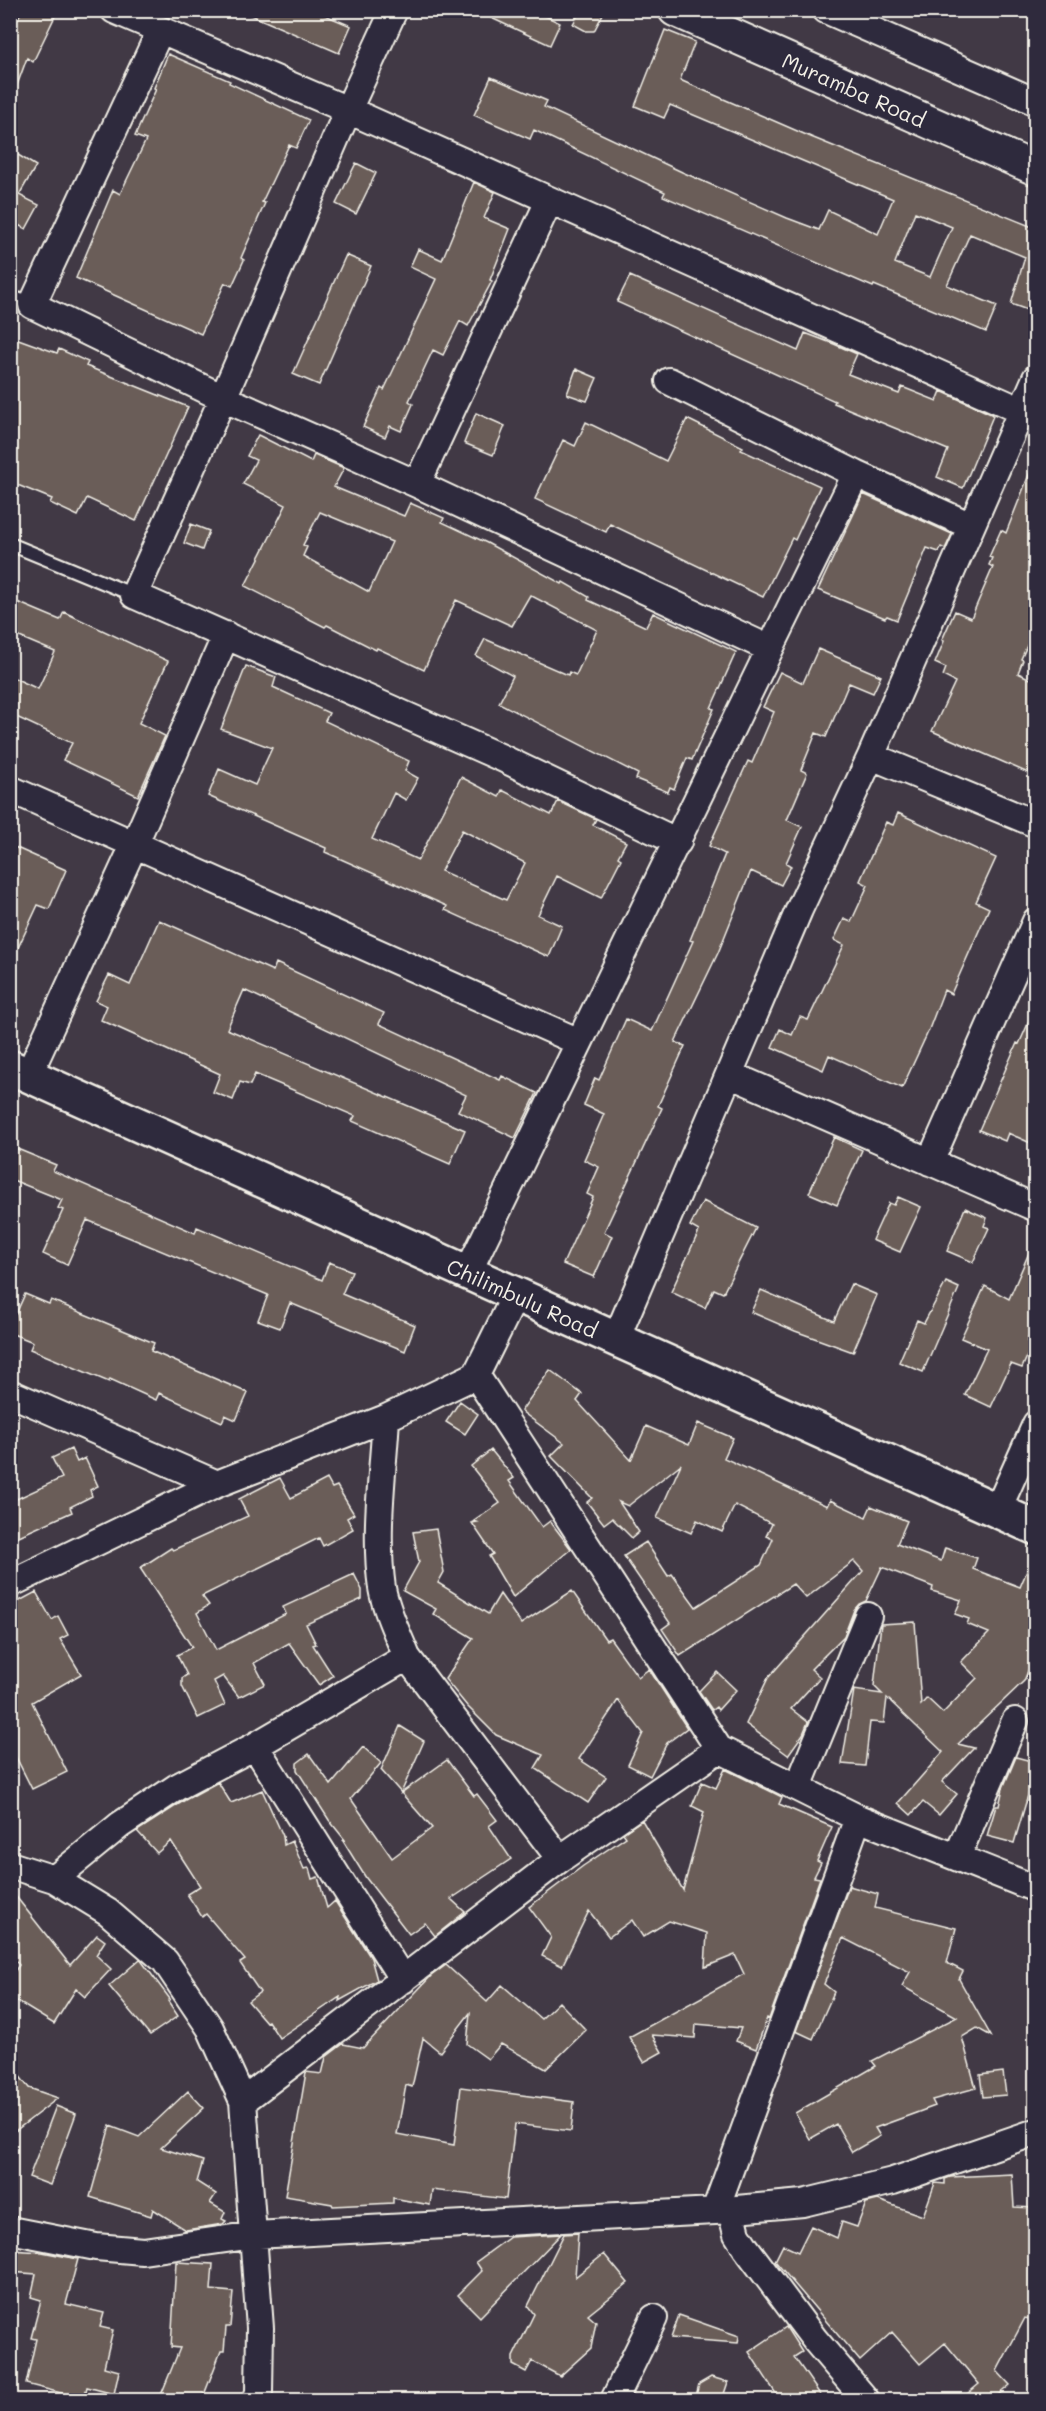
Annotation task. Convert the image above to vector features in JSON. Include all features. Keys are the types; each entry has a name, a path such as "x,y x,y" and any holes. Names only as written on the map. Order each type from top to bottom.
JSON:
{"main road":[{"name":"Chilimbulu Road","path":"20,1071 1035,1528"}],"street":[{"path":"114,10 348,110 1022,411"},
{"path":"394,10 134,595 502,758 678,842"},
{"name":"Muramba Road","path":"675,10 1035,169"},
{"path":"826,10 1035,102"},
{"path":"160,31 21,300 223,399 417,484 770,649"},
{"path":"417,484 549,201"},
{"path":"616,1339 799,910 871,756 1035,378"},
{"path":"669,381 856,474 972,526"},
{"path":"468,1272 856,474"},
{"path":"20,1071 135,843 226,635"},
{"path":"871,756 1035,824"},
{"path":"10,789 579,1042"},
{"path":"930,1162 1035,921"},
{"path":"729,1074 1035,1208"},
{"path":"10,1584 218,1484 386,1418 476,1375 516,1294"},
{"path":"476,1375 719,1749 858,1818 1035,1889"},
{"path":"10,1393 218,1484"},
{"path":"386,1418 381,1521 382,1589 393,1623 407,1657 560,1859"},
{"path":"997,1511 1035,1424"},
{"path":"798,1787 868,1616"},
{"path":"54,1879 130,1818 177,1787 255,1746 407,1657"},
{"path":"957,1857 1015,1721"},
{"path":"255,1746 403,1980"},
{"path":"243,2101 560,1859 719,1749"},
{"path":"858,1818 723,2210 746,2248 814,2340 866,2400"},
{"path":"10,1865 54,1879 108,1912 165,1961 210,2028 243,2101 264,2398"},
{"path":"10,2229 96,2247 143,2251 254,2235 723,2210 803,2203 893,2181 1035,2132"},
{"path":"614,2400 654,2318"}],"lane":[{"path":"10,544 134,595"}],"building":[{"path":"22,10 58,10 33,62 27,58 13,96 10,95 10,35"},
{"path":"239,10 313,10 351,26 339,53"},
{"path":"474,10 533,10 560,23 550,45"},
{"path":"581,10 605,10 594,31 586,31 573,24"},
{"path":"665,30 695,42 680,80 811,137 1035,228 1035,295 1030,311 1011,304 1025,257 970,234 947,285 997,306 986,332 874,285 873,287 663,196 665,192 534,130 530,139 474,115 491,77 547,101 544,107 787,218 819,230 828,210 878,234 893,199 670,105 664,118 635,106","holes":["915,212 952,227 930,277 895,263"]},
{"path":"168,54 230,81 229,83 309,120 296,148 289,145 262,202 265,203 241,258 244,260 232,286 225,283 201,334 76,278 113,190 120,194 146,140 135,136 156,89 154,88"},
{"path":"10,150 36,166 19,195 39,205 26,229 10,221"},
{"path":"356,163 376,173 356,214 336,204"},
{"path":"474,182 495,192 484,218 510,229 490,280 492,281 468,326 460,321 443,355 433,350 409,401 413,404 401,431 390,426 385,437 363,427 381,388 384,390 436,279 410,267 418,249 442,260"},
{"path":"346,255 371,266 319,385 293,374"},
{"path":"630,276 798,351 805,333 857,354 848,374 899,394 902,387 937,401 941,391 991,414 993,416 963,488 937,477 948,450 834,403 835,401 617,302"},
{"path":"10,336 57,353 59,349 88,362 86,366 188,407 136,521 87,498 78,516 50,503 52,499 10,482"},
{"path":"576,369 597,378 587,401 567,394"},
{"path":"476,413 505,426 493,455 464,443"},
{"path":"687,419 743,447 741,450 820,486 795,540 792,538 763,597 610,524 606,532 535,499 563,440 575,446 586,422 666,461"},
{"path":"258,435 311,462 314,455 344,468 334,487 404,516 410,503 444,518 442,522 487,543 562,584 563,582 589,597 588,600 646,627 653,613 736,652 711,708 714,709 692,760 687,758 674,789 670,787 668,792 636,779 638,774 499,703 513,676 476,656 485,639 568,675 569,672 576,675 597,630 530,595 512,626 456,600 424,670 377,648 376,650 327,625 325,627 245,586 286,505 243,484 256,460 247,456","holes":["320,512 392,542 369,592 303,556 307,547 303,545"]},
{"path":"1034,462 1035,628 1021,659 1023,660 1018,673 1035,681 1035,755 1028,773 932,731 955,682 943,676 946,668 935,663 944,641 942,640 955,611 971,618 993,567 989,565 992,558 989,557 1001,530 1006,533"},
{"path":"863,494 952,534 945,549 941,547 939,552 927,548 897,620 887,616 885,618 818,590"},
{"path":"191,524 209,531 202,550 184,543"},
{"path":"10,599 60,620 64,612 168,661 139,723 165,736 138,796 63,760 72,743 10,714 10,676 38,689 55,652 10,633"},
{"path":"818,649 881,676 873,693 849,683 826,737 816,733 801,770 807,773 787,820 802,827 786,863 791,866 781,885 751,871 718,953 675,1042 685,1046 658,1106 662,1108 604,1232 612,1236 594,1277 563,1264 593,1197 587,1194 599,1167 584,1160 604,1114 584,1105 595,1078 599,1080 626,1019 652,1031 693,941 690,940 725,854 709,846 748,761 752,763 774,712 763,707 780,672 803,683"},
{"path":"246,666 276,677 273,687 329,713 325,721 409,761 405,771 418,778 406,800 394,793 372,839 418,860 461,777 499,797 502,790 551,815 558,801 596,819 593,825 626,842 618,857 621,859 601,898 557,876 538,915 562,926 549,957 445,910 447,906 325,852 326,848 208,796 219,769 255,785 272,748 221,729","holes":["462,830 525,863 506,900 441,871"]},
{"path":"898,813 996,858 976,902 989,908 951,994 944,990 928,1032 902,1088 829,1055 823,1070 772,1047 780,1029 792,1035 800,1017 808,1020 844,945 834,940 844,919 851,922 868,885 860,881 886,822 893,825"},
{"path":"10,845 66,870 49,909 38,905 10,965"},
{"path":"159,920 273,971 276,963 384,1013 379,1024 500,1080 502,1076 537,1093 515,1138 458,1111 466,1095 244,990 227,1029 465,1130 450,1164 352,1121 355,1116 255,1074 250,1085 240,1082 233,1100 213,1092 220,1074 101,1020 107,1006 96,1001 109,975 130,985"},
{"path":"1035,1008 1035,1145 1008,1133 1005,1141 979,1130"},
{"path":"834,1137 862,1150 837,1205 809,1193"},
{"path":"10,1146 56,1165 53,1171 195,1233 197,1227 322,1280 329,1262 352,1271 342,1294 415,1325 405,1351 290,1303 280,1328 258,1320 268,1295 87,1220 67,1265 43,1254 63,1210 58,1208 62,1200 10,1179"},
{"path":"898,1197 921,1207 900,1252 872,1240 889,1203 894,1205"},
{"path":"703,1201 756,1228 723,1293 714,1289 705,1308 671,1292 699,1231 690,1226"},
{"path":"965,1208 987,1218 984,1226 989,1228 973,1262 947,1251"},
{"path":"1035,1239 1035,1322 1027,1341 1033,1343 1022,1368 1011,1364 991,1407 965,1395 987,1349 961,1338 985,1286 1009,1299"},
{"path":"946,1282 959,1288 923,1372 899,1362 917,1320 924,1323"},
{"path":"851,1284 877,1295 853,1352 751,1312 761,1290 834,1321"},
{"path":"25,1294 49,1304 51,1300 154,1343 151,1351 248,1393 236,1420 225,1415 222,1422 159,1393 156,1400 110,1379 109,1382 30,1349 33,1342 10,1333 10,1327"},
{"path":"550,1370 582,1394 577,1401 631,1460 646,1426 689,1445 698,1423 733,1438 724,1458 827,1506 830,1500 866,1517 871,1506 907,1521 897,1544 941,1561 945,1548 977,1558 973,1569 1020,1587 1035,1552 1035,1653 1024,1681 958,1744 974,1748 942,1782 957,1794 939,1815 923,1802 911,1815 898,1803 943,1752 887,1698 884,1723 870,1722 865,1766 842,1764 854,1690 882,1694 874,1686 881,1624 915,1622 921,1705 927,1698 943,1713 977,1678 961,1662 989,1633 967,1624 969,1619 955,1614 961,1600 932,1591 933,1587 882,1567 866,1601 854,1610 844,1636 811,1669 820,1677 791,1709 808,1722 803,1734 788,1755 746,1724 768,1678 863,1571 854,1561 806,1598 793,1584 680,1656 662,1629 670,1623 624,1556 646,1542 668,1576 672,1574 696,1607 761,1565 773,1539 766,1536 772,1524 735,1505 722,1532 697,1520 691,1533 657,1518 681,1464 628,1506 619,1502 639,1532 632,1538 612,1518 604,1524 587,1502 592,1498 551,1456 564,1443 521,1411"},
{"path":"460,1401 478,1414 465,1434 446,1422"},
{"path":"71,1449 77,1462 85,1458 98,1486 90,1490 92,1496 70,1507 72,1512 10,1540 10,1502 62,1478 52,1458"},
{"path":"491,1450 514,1478 509,1481 542,1527 550,1521 571,1549 513,1597 489,1556 493,1554 472,1523 477,1522 474,1521 500,1503 471,1466"},
{"path":"280,1478 291,1498 327,1479 332,1488 337,1486 354,1514 347,1518 353,1529 323,1546 319,1538 202,1596 209,1605 197,1613 216,1650 286,1614 283,1607 354,1574 362,1590 362,1599 306,1624 316,1644 313,1645 333,1676 319,1685 289,1643 254,1663 265,1684 239,1697 223,1676 214,1681 225,1705 198,1718 182,1686 182,1678 187,1675 177,1655 192,1647 140,1568 171,1548 173,1550 248,1516 239,1499"},
{"path":"436,1529 444,1572 438,1583 488,1614 500,1594 521,1624 572,1591 606,1640 610,1638 638,1677 649,1669 687,1728 667,1743 650,1776 628,1765 643,1733 618,1700 579,1759 606,1777 588,1803 535,1768 543,1755 496,1735 467,1706 445,1679 473,1638 433,1614 436,1609 403,1591 419,1562 413,1532"},
{"path":"36,1592 52,1620 58,1616 68,1635 60,1639 81,1674 32,1702 67,1772 32,1789 10,1745 10,1606"},
{"path":"717,1672 736,1690 718,1710 716,1707 712,1710 699,1691"},
{"path":"400,1726 424,1741 401,1793 381,1770"},
{"path":"363,1747 381,1763 351,1799 392,1858 432,1828 401,1793 447,1760 474,1796 477,1794 497,1820 489,1826 511,1859 451,1899 465,1912 435,1936 425,1923 409,1934 366,1878 343,1841 345,1840 329,1820 297,1770 297,1763 309,1754 331,1785"},
{"path":"1016,1757 1035,1762 1035,1794 1029,1792 1014,1843 987,1836 996,1806 999,1806 1003,1788"},
{"path":"725,1769 782,1797 779,1804 832,1827 817,1861 821,1863 814,1877 820,1878 756,2049 736,2041 741,2028 696,2024 695,2038 652,2035 662,2052 644,2062 629,2037 744,1974 735,1955 705,1967 707,1933 669,1921 643,1937 632,1920 609,1937 589,1911 562,1966 542,1956 551,1937 529,1907 626,1837 623,1833 642,1820 683,1890 704,1812 692,1806 702,1782 716,1788"},
{"path":"218,1782 231,1803 262,1790 283,1836 284,1845 292,1841 304,1869 309,1868 312,1879 318,1877 327,1908 335,1901 371,1958 377,1980 339,2001 340,1997 279,2038 268,2021 266,2022 248,2001 260,1992 240,1963 245,1960 206,1914 202,1917 187,1894 200,1886 171,1841 157,1853 137,1831"},
{"path":"849,1886 878,1894 875,1908 956,1928 947,1963 963,1971 959,1979 991,2036 977,2028 962,2037 976,2088 932,2100 935,2106 875,2128 880,2136 852,2152 836,2124 810,2139 795,2113 876,2066 872,2061 957,2017 902,1986 910,1972 843,1938 824,1984 834,1992 813,2039 796,2031"},
{"path":"10,1889 70,1965 97,1935 105,1941 96,1955 111,1969 85,1997 76,1989 54,2024 10,1997 10,1978 19,1965 10,1954"},
{"path":"140,1959 170,1999 168,2001 178,2016 150,2035 109,1986"},
{"path":"446,1965 487,2002 502,1985 541,2019 559,2002 586,2030 546,2069 501,2044 488,2059 467,2044 470,2013 440,2052 423,2038 412,2087 406,2085 397,2134 454,2145 461,2087 574,2102 571,2131 515,2124 506,2199 432,2190 430,2205 393,2198 393,2203 333,2206 285,2196 306,2072 322,2074 326,2057 343,2044 363,2048 431,1976"},
{"path":"10,2064 29,2088 58,2098 10,2135"},
{"path":"1003,2072 1006,2095 983,2097 980,2075"},
{"path":"188,2091 204,2108 161,2148 203,2161 197,2182 216,2194 210,2203 225,2212 222,2219 226,2221 223,2224 186,2230 153,2209 151,2216 90,2197 110,2126 139,2137"},
{"path":"56,2106 76,2114 50,2185 29,2177"},
{"path":"1012,2174 1014,2207 1035,2208 1035,2320 1025,2318 997,2371 1010,2385 992,2400 960,2400 979,2384 945,2343 920,2364 892,2332 860,2361 775,2261 783,2245 798,2252 811,2226 837,2238 842,2222 857,2227 866,2203 878,2200 923,2216 935,2183 945,2184 945,2179 950,2177"},
{"path":"578,2233 575,2277 604,2254 628,2283 588,2315 596,2322 591,2348 560,2376 532,2361 526,2372 513,2365 513,2357 534,2314 528,2306 564,2234"},
{"path":"561,2234 480,2317 458,2295 482,2271 476,2262 510,2237"},
{"path":"10,2250 42,2252 78,2259 66,2304 104,2313 100,2327 113,2330 104,2367 119,2371 114,2394 87,2387 84,2399 26,2384 36,2339 31,2338 41,2300 31,2297 36,2274 10,2272"},
{"path":"176,2262 213,2264 211,2290 233,2292 230,2327 226,2327 224,2351 221,2351 202,2400 159,2400 180,2348 171,2347"},
{"path":"679,2315 739,2336 738,2343 671,2338"},
{"path":"786,2327 802,2352 794,2357 824,2400 780,2400 749,2352"},
{"path":"711,2377 728,2382 722,2400 695,2400 699,2384"}]}
